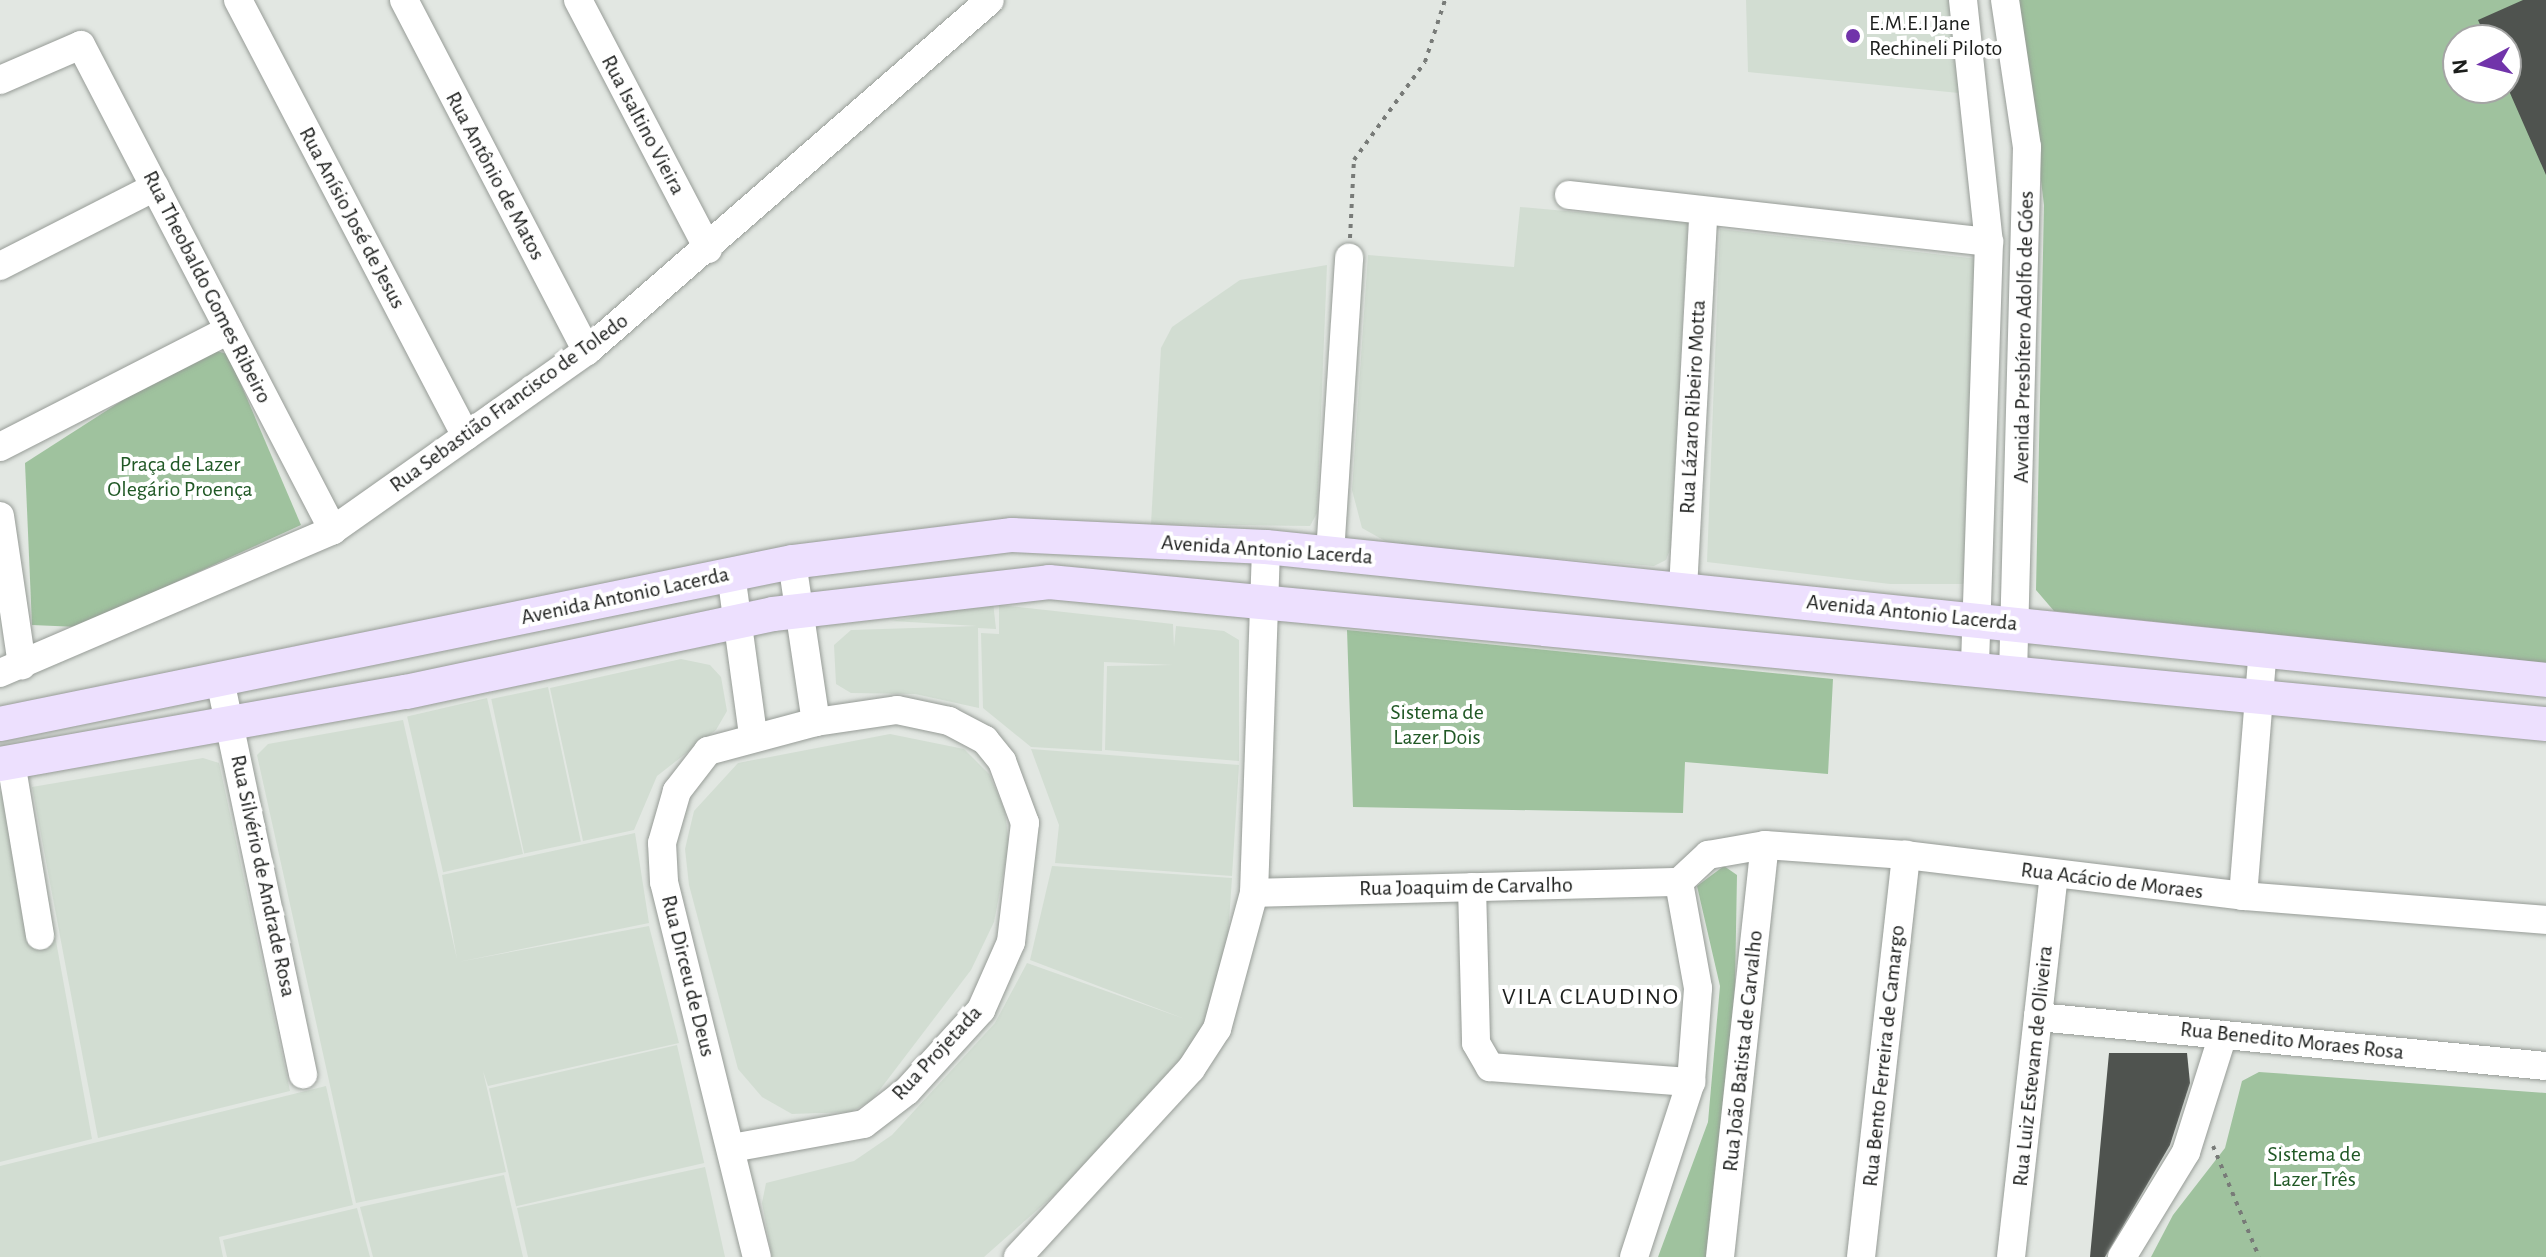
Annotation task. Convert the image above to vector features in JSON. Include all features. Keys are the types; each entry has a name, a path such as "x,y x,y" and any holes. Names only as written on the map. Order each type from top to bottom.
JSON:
{"main road":[{"name":"Avenida Antonio Lacerda","path":"0,724 792,562 1012,535 1266,547 2263,648 2546,680"},
{"path":"5,763 232,724 738,620 800,610 1049,582 1263,598 2013,675 2260,693 2546,724"}],"street":[{"name":"Rua Anísio José de Jesus","path":"238,0 466,436"},
{"name":"Rua Antônio de Matos","path":"404,0 587,351"},
{"name":"Rua Isaltino Vieira","path":"578,0 708,249"},
{"name":"Rua Sebastião Francisco de Toledo","path":"11,669 333,530 587,351 708,249 990,0"},
{"name":"Avenida Presbítero Adolfo de Góes","path":"1963,0 1989,242 1975,670"},
{"name":"Avenida Presbítero Adolfo de Góes","path":"2005,0 2027,147 2017,624 2013,675"},
{"name":"Rua Theobaldo Gomes Ribeiro","path":"0,80 81,45 333,530"},
{"path":"0,266 155,187"},
{"path":"1569,195 1989,242"},
{"name":"Rua Lázaro Ribeiro Motta","path":"1683,589 1703,225"},
{"path":"1330,554 1349,258"},
{"path":"0,447 229,330"},
{"path":"0,516 11,669"},
{"path":"1018,1257 1191,1069 1217,1029 1254,893 1266,547"},
{"path":"792,562 816,722"},
{"path":"731,574 753,734"},
{"path":"2243,896 2263,648"},
{"name":"Rua Silvério de Andrade Rosa","path":"220,680 232,724 303,1074"},
{"name":"Rua Projetada","path":"732,1148 864,1124 907,1091 981,1010 1011,942 1025,823 1002,761 985,740 949,721 897,710 816,722"},
{"name":"Rua Dirceu de Deus","path":"757,1257 664,882 662,843 677,791 708,751 753,734 816,722"},
{"path":"5,763 40,936"},
{"name":"Rua Acácio de Moraes","path":"1682,877 1708,855 1765,845 1906,855 2243,896 2546,920"},
{"name":"Rua João Batista de Carvalho","path":"1720,1257 1765,845"},
{"name":"Rua Bento Ferreira de Camargo","path":"1861,1257 1906,855"},
{"name":"Rua Luiz Estevam de Oliveira","path":"2011,1257 2054,875"},
{"path":"1634,1257 1691,1082 1698,988 1682,877"},
{"name":"Rua Joaquim de Carvalho","path":"1254,893 1682,877"},
{"path":"1472,887 1481,1057 1509,1072 1691,1082"},
{"name":"Rua Benedito Moraes Rosa","path":"2038,1017 2546,1066"},
{"path":"2122,1257 2201,1118 2223,1035"}],"path":[{"path":"1349,258 1354,160 1425,62 1445,0"},
{"path":"2201,1118 2259,1257"}],"shaded area":[{"name":"E.M.E.I Jane Rechineli Piloto","path":"1746,0 1953,0 1969,94 1748,72"},
{"path":"1520,207 1688,222 1671,547 1666,560 1654,566 1394,546 1362,528 1352,490 1368,255 1514,267"},
{"path":"1720,229 1978,259 1964,584 1890,584 1707,562"},
{"path":"1327,265 1317,513 1310,526 1151,524 1161,348 1172,327 1240,280"},
{"path":"993,602 996,629 978,628 979,708 915,694 851,693 836,684 834,645 851,630 977,626 892,621"},
{"path":"999,605 1173,624 1174,647 1176,626 1224,631 1239,640 1239,761 1105,750 1107,666 1173,665 1104,662 1102,751 1031,747 983,708 981,633 999,634"},
{"path":"681,659 710,665 721,677 727,711 716,730 657,776 634,830 583,841 550,688"},
{"path":"548,687 581,842 524,854 491,699"},
{"path":"487,698 523,854 443,872 407,716"},
{"path":"403,720 457,959 442,875 635,833 649,923 458,962 649,926 679,1043 488,1086 483,1071 506,1172 356,1203 257,755 268,744"},
{"path":"890,734 964,749 989,774 1005,811 1009,844 994,922 971,970 872,1100 851,1112 792,1114 762,1097 738,1069 689,885 685,849 694,811 738,763"},
{"path":"1031,749 1239,765 1232,876 1055,863 1059,825"},
{"path":"203,758 219,763 290,1091 98,1138 32,787"},
{"path":"28,787 92,1139 0,1162 0,791"},
{"path":"1052,866 1232,878 1225,978 1206,1028 1114,1142 984,1257 772,1257 762,1203 766,1183 854,1161 892,1135 995,1023 1027,963 1185,1019 1030,960"},
{"path":"677,1045 704,1163 516,1206 489,1088"},
{"path":"326,1086 353,1205 219,1237 223,1257 0,1257 0,1166"},
{"path":"705,1167 725,1257 528,1257 517,1208"},
{"path":"504,1175 523,1257 373,1257 360,1207"},
{"path":"357,1208 370,1257 227,1257 223,1240"}],"green space":[{"path":"2019,0 2546,0 2546,663 2054,611 2036,590 2044,205"},
{"name":"Praça de Lazer Olegário Proença","path":"204,348 228,354 301,525 78,627 32,625 25,463"},
{"name":"Sistema de Lazer Dois","path":"1347,630 1833,679 1828,774 1685,762 1683,813 1353,807"},
{"path":"1724,866 1737,875 1735,986 1709,1257 1658,1257 1708,1122 1720,986 1697,886"},
{"name":"Sistema de Lazer Três","path":"2259,1072 2546,1093 2546,1257 2151,1257 2173,1215 2225,1148 2242,1081"}],"building":[{"path":"2523,0 2546,0 2546,175 2515,104 2522,104 2522,24 2480,24 2478,20"},
{"path":"2109,1053 2187,1053 2190,1083 2170,1145 2105,1257 2090,1257"}],"place":[{"name":"E.M.E.I Jane Rechineli Piloto","path":"1853,36"}],"district":[{"name":"VILA CLAUDINO","path":"1591,998"}]}
